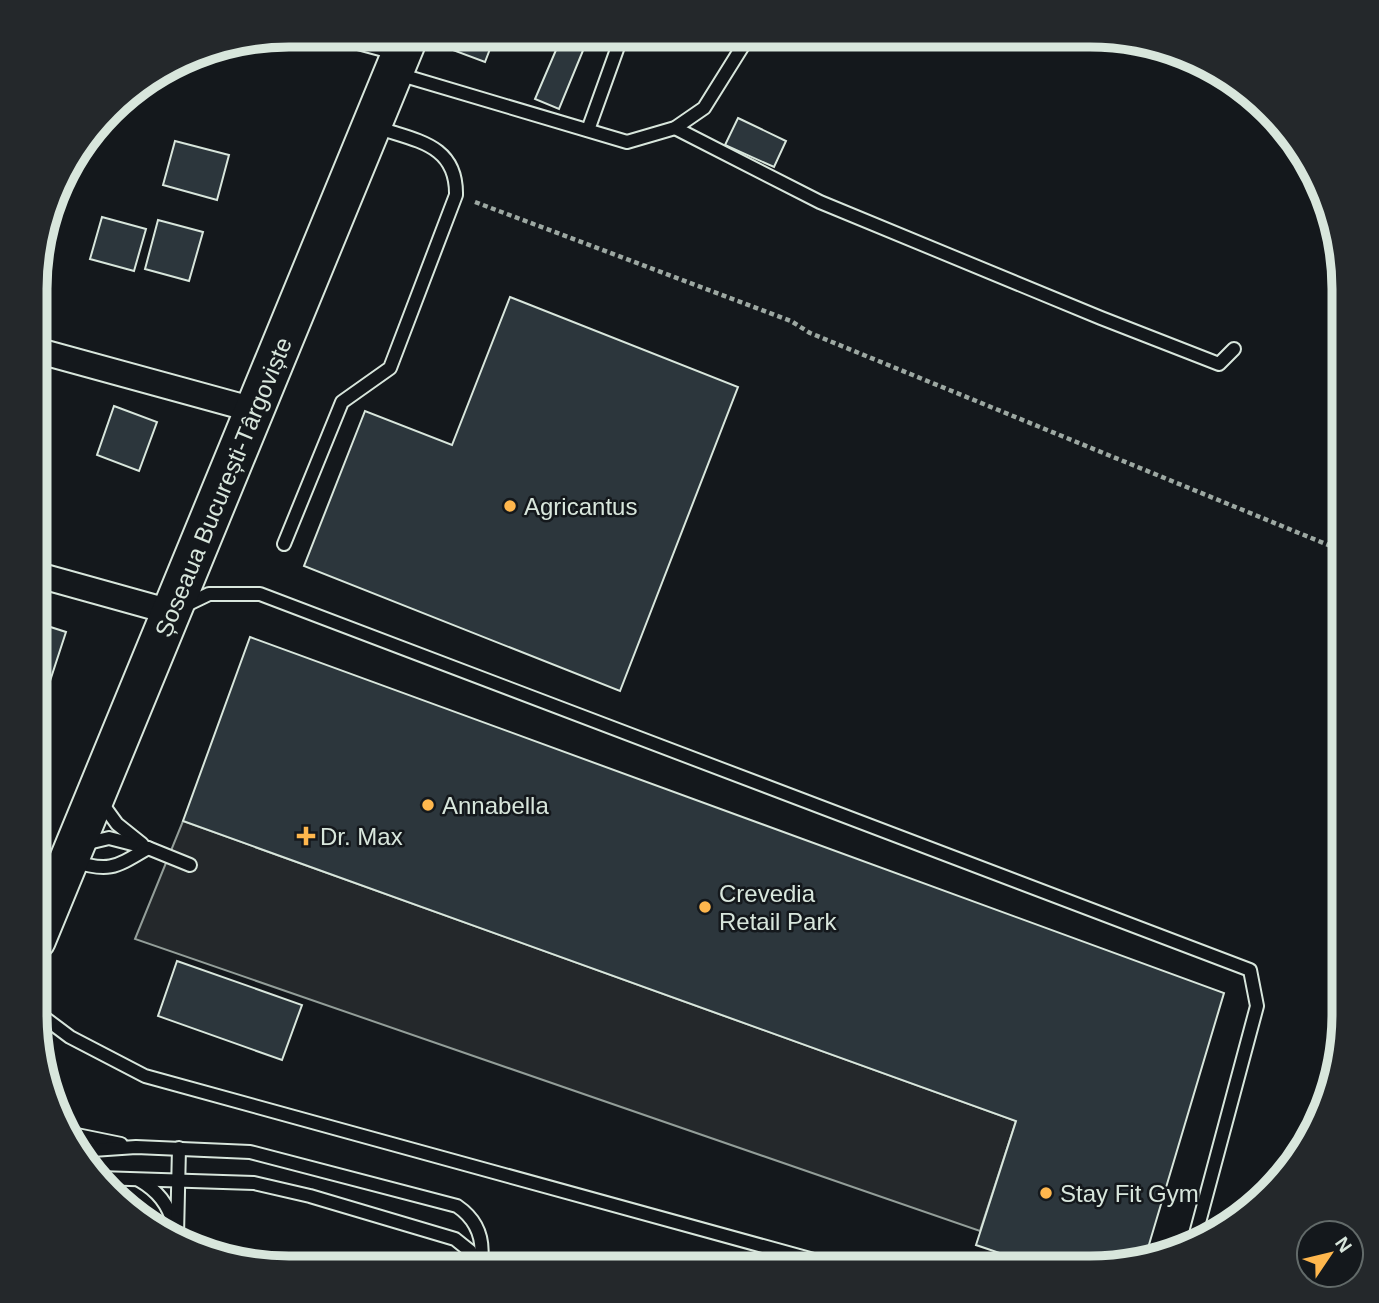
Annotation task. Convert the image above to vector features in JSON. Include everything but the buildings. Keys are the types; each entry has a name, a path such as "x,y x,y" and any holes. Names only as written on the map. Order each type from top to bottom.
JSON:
{"main road":[{"name":"Șoseaua București-Târgoviște","path":"48,911 402,52"}],"street":[{"path":"47,353 254,410"},
{"path":"47,578 171,612"}],"lane":[{"path":"588,130 618,47"},
{"path":"402,52 588,130 627,142 675,128 704,108 742,48"},
{"path":"284,544 342,402 390,368 456,195 453,168 438,149 373,126"},
{"path":"675,128 820,202 1101,318 1219,364 1234,349"},
{"path":"171,612 209,594 260,594 1251,970 1257,1006 1197,1231"},
{"path":"96,795 117,824 148,848"},
{"path":"72,853 109,838 148,848 190,864"},
{"path":"72,853 98,869 123,863 148,848"},
{"path":"48,1020 70,1037 145,1076 793,1255"},
{"path":"81,1136 136,1147"},
{"path":"177,1227 179,1147"},
{"path":"90,1150 179,1147 263,1154 457,1206 471,1219 481,1238 482,1256"},
{"path":"113,1179 254,1183 310,1196 455,1239 473,1256"},
{"path":"139,1180 149,1185 165,1202 172,1225"}],"path":[{"path":"456,195 791,321 810,333 1331,546"}],"shaded area":[{"path":"183,821 1016,1121 980,1231 135,939"}],"place":[{"name":"Agricantus","path":"510,506"},
{"name":"Annabella","path":"428,805"},
{"name":"Dr. Max","path":"306,836"},
{"name":"Crevedia Retail Park","path":"705,907"},
{"name":"Stay Fit Gym","path":"1046,1193"}]}
